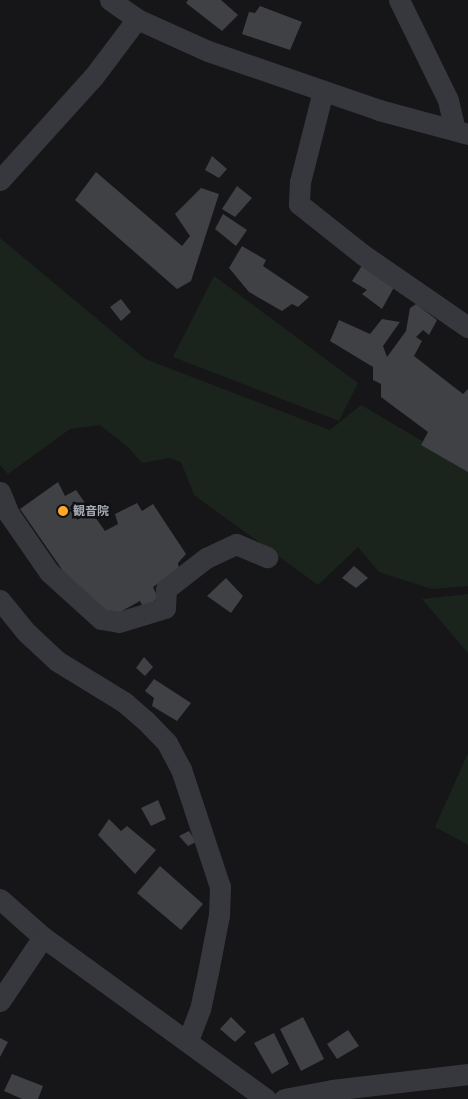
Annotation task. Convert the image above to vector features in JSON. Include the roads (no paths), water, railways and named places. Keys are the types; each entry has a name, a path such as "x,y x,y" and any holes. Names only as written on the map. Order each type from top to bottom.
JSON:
{"street":[{"path":"110,0 137,19 208,50 379,110 462,132"},
{"path":"399,0 462,132"},
{"path":"0,180 94,76 137,19"},
{"path":"323,91 300,182 299,204 362,254 468,327"},
{"path":"0,492 9,514 50,572 101,619 119,622 165,608 166,589 206,558 236,544 267,558"},
{"path":"0,600 26,632 56,662 124,702 145,720 167,743 181,769 220,887 219,915 208,972 200,1009 188,1041"},
{"path":"0,898 43,937 266,1099"},
{"path":"0,1001 43,937"},
{"path":"284,1099 332,1090 468,1074"}],"place":[{"name":"観音院","path":"63,511"}]}
